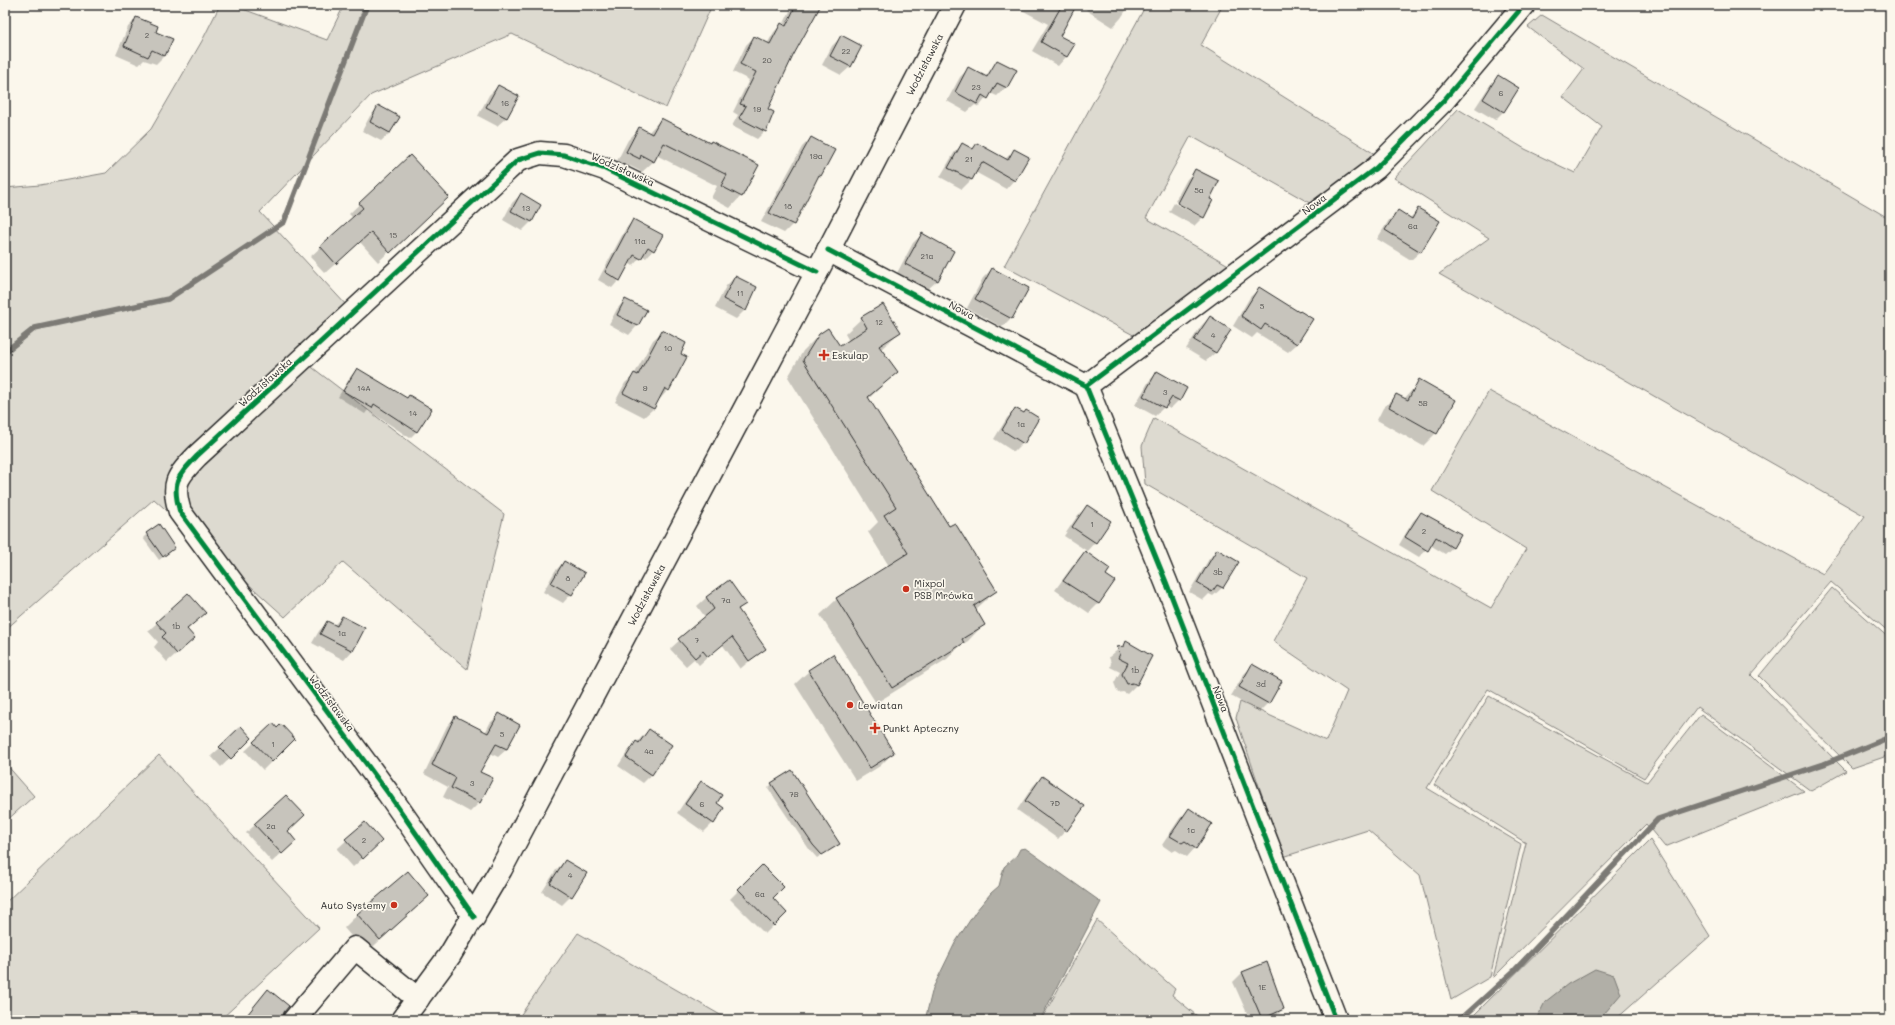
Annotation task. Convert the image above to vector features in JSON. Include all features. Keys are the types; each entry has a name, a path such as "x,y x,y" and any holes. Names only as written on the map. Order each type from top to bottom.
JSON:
{"street":[{"name":"Wodzisławska","path":"402,1020 450,955 474,917 610,665 818,272 955,5"},
{"name":"Nowa","path":"1086,386 1376,168 1444,100 1524,5"},
{"name":"Wodzisławska","path":"474,917 388,793 180,512 175,496 179,475 197,456 518,160 540,153 564,155 606,169 818,272"},
{"name":"Nowa","path":"828,250 1086,386 1166,582 1336,1020"},
{"path":"294,1020 355,948 418,999"}],"shaded area":[{"path":"220,5 232,5 327,40 344,5 712,5 666,108 512,34 371,95 260,212 348,307 296,355 504,514 467,669 343,562 285,617 154,499 5,630 5,188 40,185 106,173 151,129 202,41"},
{"path":"1146,5 1223,5 1201,45 1378,156 1315,206 1191,136 1146,218 1232,267 1139,338 1004,266"},
{"path":"1542,15 1890,219 1890,633 1831,582 1751,675 1846,771 1811,791 1697,707 1644,778 1488,689 1427,788 1521,844 1490,977 1451,1000 1420,875 1368,830 1283,857 1236,718 1240,702 1326,741 1347,691 1273,641 1307,578 1145,484 1142,446 1154,418 1491,608 1526,549 1432,491 1489,391 1823,574 1865,516 1439,274 1489,238 1394,178 1458,109 1525,149 1575,173 1602,127 1563,97 1584,69 1528,27"},
{"path":"1832,588 1890,639 1890,755 1852,768 1759,676"},
{"path":"1489,696 1647,782 1701,714 1804,791 1665,847 1646,824 1493,978 1526,843 1434,785"},
{"path":"159,755 319,928 220,1020 5,1020 5,903"},
{"path":"5,763 34,796 5,822"},
{"path":"1650,840 1710,936 1615,1020 1469,1020"},
{"path":"1025,848 1101,902 1040,1020 925,1020 933,988 955,943 976,911 999,886 1004,867 1017,855 1020,849"},
{"path":"1097,920 1175,989 1172,995 1202,1020 1041,1020"},
{"path":"578,933 729,1020 517,1020"},
{"path":"1595,969 1614,975 1621,994 1599,1020 1536,1020 1545,1002 1568,984"}],"building":[{"path":"796,5 821,5 793,56 768,109 774,112 766,132 739,118 746,106 740,104 756,72 740,64 754,36 770,44 781,23 786,26"},
{"path":"1062,5 1076,6 1060,36 1075,44 1067,57 1041,42"},
{"path":"136,17 158,26 156,32 173,39 165,56 152,50 148,57 124,46"},
{"path":"841,35 862,46 851,67 830,56"},
{"path":"997,60 1017,70 1007,88 997,83 988,99 982,95 977,104 955,92 968,67 987,77"},
{"path":"1498,75 1519,88 1504,112 1483,99"},
{"path":"498,85 519,96 507,118 486,107"},
{"path":"378,105 400,117 390,133 370,122"},
{"path":"661,118 710,143 711,141 759,165 742,197 721,186 727,175 664,143 654,162 641,155 640,159 626,152 639,127 652,134"},
{"path":"811,137 835,150 821,176 819,175 794,225 769,213"},
{"path":"962,143 973,149 977,143 1008,160 1014,149 1029,157 1015,181 982,162 972,180 948,168"},
{"path":"410,155 449,197 390,253 371,232 336,264 320,246 363,208 359,203"},
{"path":"1195,169 1219,181 1210,199 1213,200 1204,218 1177,203"},
{"path":"521,193 541,205 532,222 511,211"},
{"path":"1418,208 1440,221 1421,252 1385,230 1398,210 1412,219"},
{"path":"633,219 663,235 654,251 648,247 641,259 634,255 620,281 605,272"},
{"path":"922,233 954,251 938,281 905,264"},
{"path":"992,268 1029,288 1012,319 975,299"},
{"path":"735,276 757,287 746,311 723,299"},
{"path":"1259,287 1313,319 1297,344 1265,324 1261,330 1241,316"},
{"path":"625,299 647,310 638,326 617,315"},
{"path":"883,304 901,332 879,346 898,372 868,397 949,526 955,523 997,591 974,606 985,625 962,639 964,643 892,688 836,598 908,553 884,515 896,507 803,360 819,334 828,328 840,346 867,328 861,317"},
{"path":"1210,316 1231,330 1216,353 1194,340"},
{"path":"662,330 686,343 681,354 687,357 669,391 665,388 654,409 623,393 634,373 638,375"},
{"path":"357,368 407,398 409,395 432,409 417,432 374,404 372,408 343,391"},
{"path":"1157,371 1187,388 1180,401 1172,397 1165,408 1143,396"},
{"path":"1419,379 1456,400 1437,434 1389,407 1396,394 1408,400"},
{"path":"1015,408 1024,413 1026,410 1039,418 1024,444 1002,430"},
{"path":"1087,505 1111,521 1096,543 1072,527"},
{"path":"1421,512 1461,534 1453,548 1436,537 1428,551 1405,537"},
{"path":"159,524 175,548 163,557 146,533"},
{"path":"1217,549 1239,562 1223,588 1217,585 1212,592 1197,583"},
{"path":"1085,551 1110,569 1106,575 1115,581 1099,604 1063,581"},
{"path":"564,561 585,573 572,595 551,583"},
{"path":"729,580 746,604 738,609 766,649 749,661 732,637 708,657 703,651 695,658 678,639 714,609 706,597"},
{"path":"188,593 206,613 187,629 195,638 177,654 162,637 166,633 156,622"},
{"path":"342,616 365,628 353,651 320,634 327,621 337,626"},
{"path":"1126,641 1152,656 1137,685 1133,683 1127,684 1122,674 1128,663 1118,658 1120,654 1117,647 1124,646"},
{"path":"833,654 894,753 870,768 808,670"},
{"path":"1252,664 1282,681 1269,704 1239,687"},
{"path":"499,713 520,725 507,749 496,744 480,772 493,778 480,803 451,788 456,778 432,765 455,716 488,733"},
{"path":"273,723 277,728 281,724 295,739 272,762 253,742"},
{"path":"241,726 252,738 231,759 219,747"},
{"path":"649,729 672,745 652,775 626,757 636,741 639,743"},
{"path":"792,770 840,844 822,855 813,845 771,783"},
{"path":"1042,776 1085,806 1067,831 1025,801"},
{"path":"701,781 722,795 717,803 724,808 714,824 685,804"},
{"path":"286,795 305,815 288,831 296,841 282,854 254,824"},
{"path":"1189,808 1212,824 1196,849 1185,841 1182,843 1170,836"},
{"path":"365,822 382,841 363,859 345,839"},
{"path":"565,860 587,873 572,897 550,883"},
{"path":"762,865 784,887 773,898 787,913 774,926 738,889"},
{"name":"Auto Systemy","path":"408,871 429,896 380,940 357,914"},
{"path":"1267,962 1284,1009 1262,1019 1242,972"},
{"path":"268,989 289,1006 284,1012 282,1020 243,1020"}],"waterway":[{"path":"5,352 35,328 168,299 284,222 367,5"},
{"path":"1460,1020 1515,970 1658,819 1824,764 1890,737"}],"cycle path":[{"path":"828,250 1086,386 1376,168 1444,100 1524,5"},
{"path":"474,917 388,793 180,512 176,494 176,487 180,475 197,456 518,160 540,153 564,155 605,169 817,272"},
{"path":"1086,386 1166,582 1336,1020"}],"place":[{"name":"Eskulap","path":"824,355"},
{"name":"Mixpol PSB Mrówka","path":"906,589"},
{"name":"Lewiatan","path":"850,705"},
{"name":"Punkt Apteczny","path":"875,728"},
{"name":"Auto Systemy","path":"394,905"}]}
